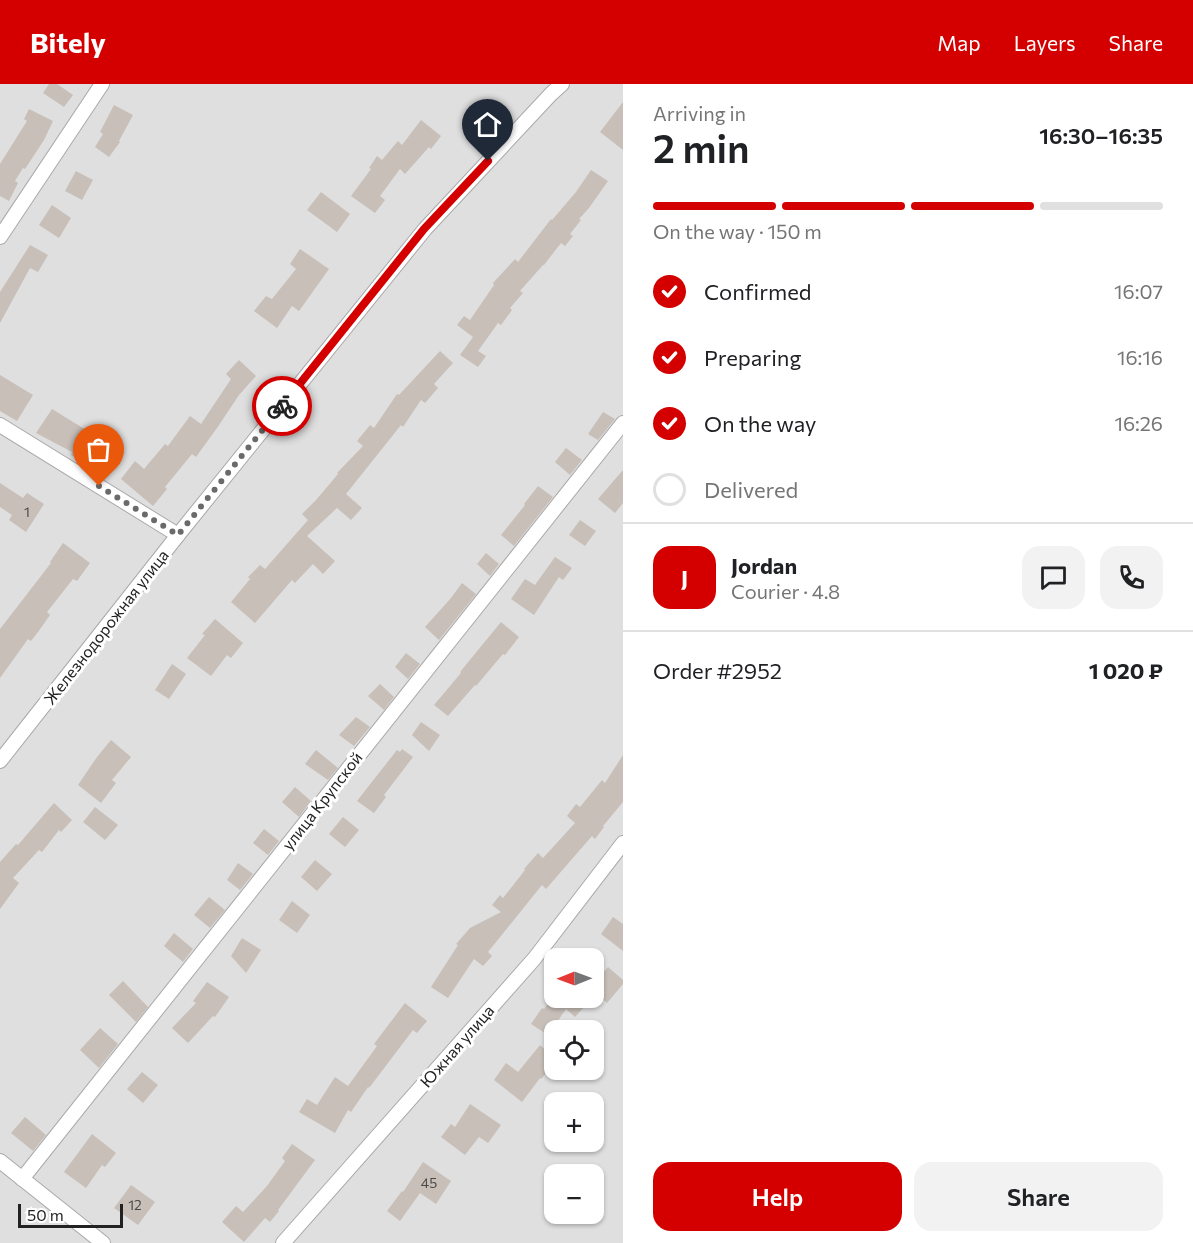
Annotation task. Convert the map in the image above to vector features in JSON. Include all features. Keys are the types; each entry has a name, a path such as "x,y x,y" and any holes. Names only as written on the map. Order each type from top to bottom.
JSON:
{"street":[{"path":"0,237 102,84"},
{"name":"Железнодорожная улица","path":"0,761 424,229 562,84"},
{"name":"улица Крупской","path":"22,1179 623,423"},
{"path":"0,425 178,535"},
{"name":"Южная улица","path":"283,1243 534,959 623,843"},
{"path":"0,1161 104,1243"}],"shaded area":[{"path":"0,84 623,84 623,1243 0,1243"}],"building":[{"path":"49,84 57,84 73,95 64,107 43,93"},
{"path":"623,102 623,150 600,132"},
{"path":"114,105 133,115 120,142 109,157 95,147 103,134 100,132"},
{"path":"29,109 53,121 44,140 15,181 18,183 9,201 0,196 0,164 27,121 24,119"},
{"path":"421,120 441,136 405,174 400,169 380,196 385,200 375,213 351,196 371,169 369,168 377,156 382,160 398,141 402,145"},
{"path":"591,170 608,181 579,219 581,220 570,234 573,236 565,246 561,243 520,291 523,293 510,308 512,310 501,325 498,323 478,351 486,356 478,367 460,355 473,337 457,325 464,316 470,320 494,285 493,283 515,259 518,262 551,219 576,192"},
{"path":"76,171 93,180 82,200 65,191"},
{"path":"321,192 350,214 337,232 307,210"},
{"path":"52,205 71,218 59,238 39,225"},
{"path":"30,245 48,255 38,272 30,268 0,323 0,292"},
{"path":"300,249 329,269 299,311 292,306 277,328 254,311 266,296 272,299 296,269 290,264"},
{"path":"440,351 453,363 434,384 438,388 425,403 421,400 403,427 401,425 346,494 362,508 351,520 337,508 307,536 335,561 323,574 313,564 295,583 292,580 255,623 231,602 250,579 248,577 260,565 265,569 308,520 302,514 363,446 357,441 370,425 374,428 397,394 399,395"},
{"path":"239,360 256,376 239,395 196,457 192,454 165,487 167,489 153,506 121,479 135,461 144,469 165,444 168,446 190,416 201,424 231,379 226,374"},
{"path":"0,375 33,395 17,421 0,411"},
{"path":"52,409 107,440 90,467 71,455 72,452 36,433"},
{"path":"603,412 615,419 598,440 588,434"},
{"path":"566,448 582,460 570,475 555,462"},
{"path":"623,470 623,503 615,513 598,499"},
{"path":"0,483 23,498 27,493 44,504 26,532 9,520 12,515 0,507"},
{"path":"538,486 553,497 514,546 501,535"},
{"path":"580,520 596,531 585,546 569,535"},
{"path":"63,543 90,563 77,581 73,579 47,612 50,615 38,632 31,641 28,639 0,678 0,629 51,563"},
{"path":"486,553 499,564 490,576 477,564"},
{"path":"555,557 572,568 563,580 559,577 534,615 511,599 525,579 535,585"},
{"path":"462,583 476,594 439,640 425,627"},
{"path":"215,619 243,643 231,658 227,655 211,676 187,658 205,635 202,634"},
{"path":"501,622 519,637 448,716 434,705"},
{"path":"406,653 420,664 408,679 395,667"},
{"path":"172,664 186,674 169,699 155,690"},
{"path":"380,684 394,697 384,710 368,696"},
{"path":"356,717 370,727 354,746 339,735"},
{"path":"421,722 440,735 429,751 412,735"},
{"path":"111,740 131,757 112,780 116,783 101,803 78,785"},
{"path":"402,749 413,757 384,795 386,797 374,813 357,801 397,750 400,752"},
{"path":"316,750 338,768 328,780 305,764"},
{"path":"623,755 623,802 595,839 592,836 546,889 542,885 488,952 492,956 483,966 474,959 448,998 431,987 458,945 456,944 470,928 501,912 492,905 500,895 503,898 538,853 543,858 575,823 567,816 576,804 580,807 602,780 605,783"},
{"path":"295,787 311,801 299,817 282,802"},
{"path":"54,803 72,820 61,832 59,830 42,852 39,850 13,878 19,883 0,909 0,862 16,844 18,845"},
{"path":"95,807 118,825 105,840 83,822"},
{"path":"343,817 359,830 345,847 329,834"},
{"path":"264,829 279,841 268,855 253,843"},
{"path":"315,860 332,874 317,891 301,877"},
{"path":"238,863 253,874 240,890 227,880"},
{"path":"209,897 225,910 210,928 194,915"},
{"path":"292,901 310,915 297,933 279,920"},
{"path":"613,917 623,924 623,951 601,934"},
{"path":"174,933 193,949 183,962 164,946"},
{"path":"242,938 261,950 246,973 231,956"},
{"path":"608,967 623,980 623,984 607,1003 604,1000 604,972"},
{"path":"123,981 148,1007 136,1022 109,995"},
{"path":"207,982 229,997 215,1017 213,1016 188,1043 172,1028 196,1003 193,1001"},
{"path":"405,1003 427,1021 417,1033 413,1030 351,1112 348,1110 335,1133 299,1112 307,1099 317,1105 335,1077 348,1086 377,1046 374,1044"},
{"path":"542,1008 583,1008 575,1017 566,1009 558,1020 544,1020 544,1032 531,1024"},
{"path":"100,1028 118,1044 99,1068 80,1050"},
{"path":"540,1045 544,1048 544,1076 522,1102 494,1080 506,1063 518,1072"},
{"path":"142,1072 158,1085 143,1103 127,1089"},
{"path":"470,1104 501,1125 488,1143 479,1137 465,1155 441,1137 451,1124 455,1127"},
{"path":"25,1117 46,1135 33,1151 11,1133"},
{"path":"92,1134 116,1153 105,1167 102,1165 86,1188 64,1172"},
{"path":"292,1144 315,1160 270,1222 265,1218 244,1242 222,1222 236,1206 243,1212 267,1186 285,1161 282,1158"},
{"path":"423,1162 451,1181 436,1204 420,1193 400,1221 387,1211"},
{"path":"131,1185 155,1202 138,1225 114,1208"}],"way so far":[{"path":"99,486 178,535 282,406"}],"route":[{"path":"282,406 424,229 488,161"}]}
